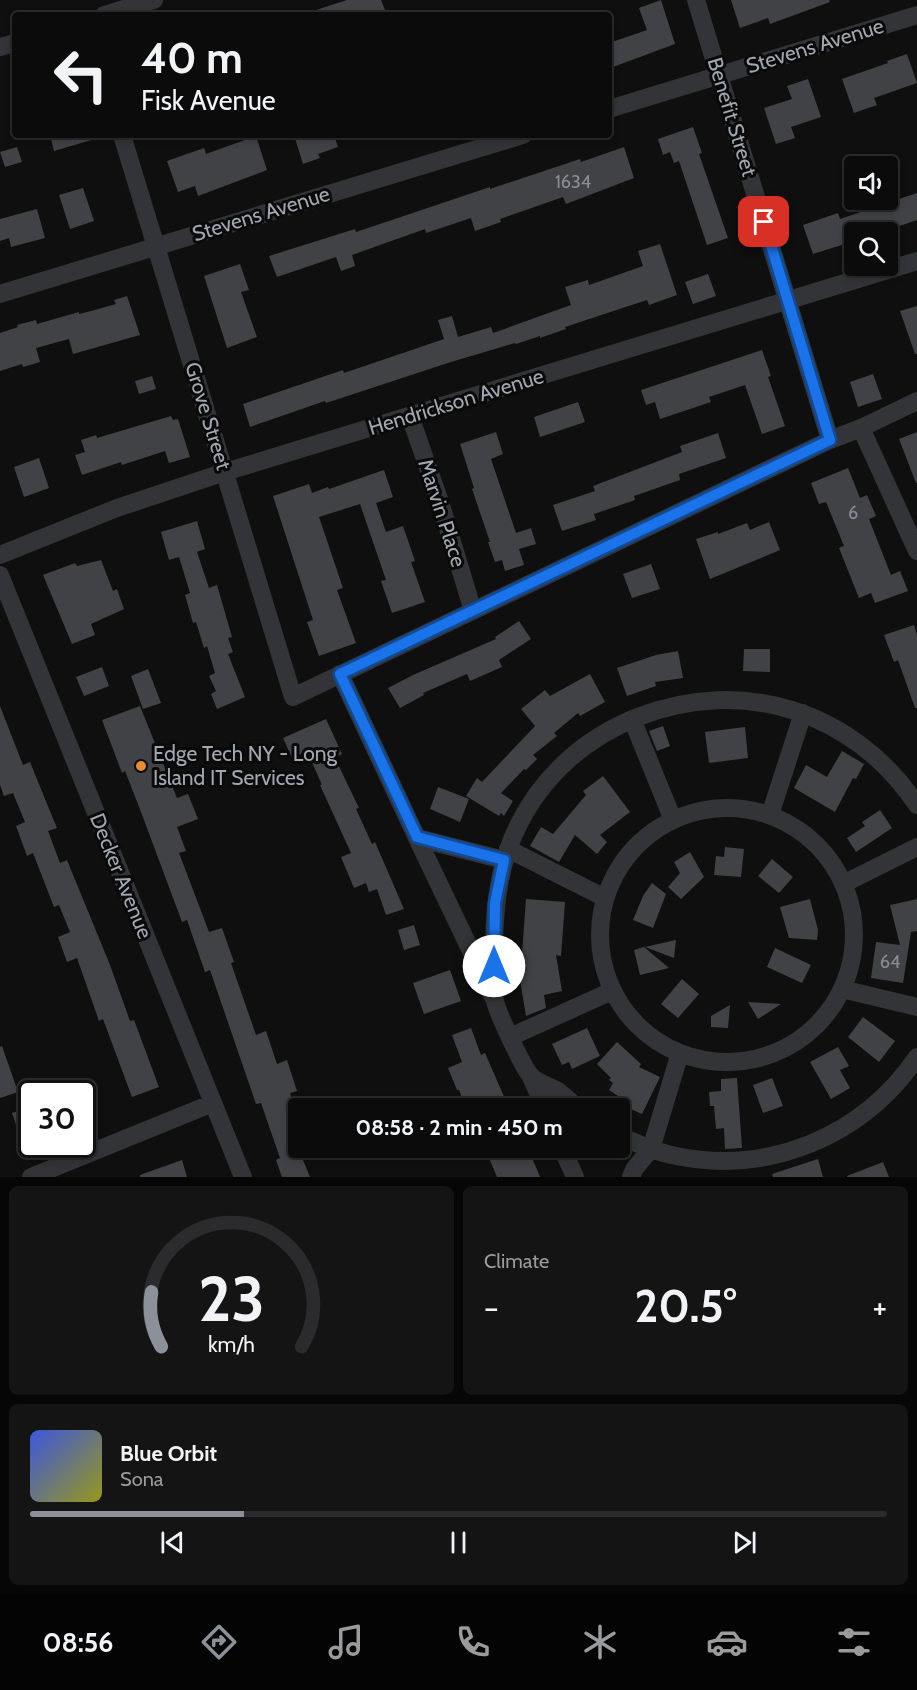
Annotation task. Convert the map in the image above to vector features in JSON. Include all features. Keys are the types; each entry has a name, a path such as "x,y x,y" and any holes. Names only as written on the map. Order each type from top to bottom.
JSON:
{"street":[{"path":"114,12 154,0"},
{"name":"Benefit Street","path":"696,0 830,440"},
{"name":"Stevens Avenue","path":"612,108 917,15"},
{"name":"Grove Street","path":"123,138 293,697 340,674"},
{"name":"Stevens Avenue","path":"0,294 513,138"},
{"name":"Hendrickson Avenue","path":"0,555 117,508 225,472 917,261"},
{"path":"540,1098 340,674 830,440 917,401"},
{"name":"Marvin Place","path":"410,416 440,502 473,611"},
{"path":"861,428 917,550"},
{"name":"Decker Avenue","path":"0,575 243,1177"},
{"path":"495,1002 495,903 506,855 519,824 531,804 560,767 596,738 616,726 664,707 691,701 748,700 776,705 828,724 872,753 891,771 917,805"},
{"path":"770,816 803,713"},
{"path":"632,719 674,820"},
{"path":"729,808 750,810 770,816 789,824 806,836 827,858 843,884 849,901 854,936 848,972 842,988 830,1010 814,1028 795,1042 774,1053 751,1060 727,1062 703,1060 680,1053 655,1040 634,1022 612,991 604,969 600,946 600,923 605,898 615,876 636,846 651,833 674,820 708,809 729,808"},
{"path":"417,837 506,855 605,898"},
{"path":"843,884 917,847"},
{"path":"842,988 917,1007"},
{"path":"510,1037 612,991"},
{"path":"631,1177 635,1168 651,1149 680,1053"},
{"path":"630,1140 651,1149 697,1160 721,1162 792,1152 815,1143 856,1120 893,1089 917,1057"},
{"path":"531,1077 567,1098"},
{"path":"31,1177 213,1103"},
{"path":"566,1158 575,1177"}],"building":[{"path":"347,0 381,0 386,12 310,12"},
{"path":"661,0 675,44 613,67 612,42 647,30 639,8"},
{"path":"731,0 829,0 830,2 770,24 768,18 740,28"},
{"path":"907,54 917,83 874,98 877,105 854,113 842,79"},
{"path":"808,79 821,117 791,127 795,138 776,144 764,108 792,99 787,86"},
{"path":"693,127 702,153 699,154 728,238 707,245 679,161 674,163 670,152 663,155 658,139"},
{"path":"51,138 95,138 95,139 54,151"},
{"path":"250,138 257,138 267,170 198,196 195,186 178,192 167,161 204,148 206,154"},
{"path":"295,138 335,138 338,147 318,154 320,158 303,164"},
{"path":"17,147 22,162 5,167 0,152"},
{"path":"624,147 634,178 566,204 563,197 500,219 501,222 475,231 471,218 426,233 425,229 352,255 355,266 341,271 336,257 277,277 269,256 355,229 356,232 490,187 490,189 580,159 581,162"},
{"path":"83,188 94,221 70,229 59,195"},
{"path":"917,193 917,220 898,227 898,222 844,222 844,244 813,254 803,225 838,213 840,219 867,210 898,210 898,199"},
{"path":"37,209 45,238 11,247 9,238 0,241 0,219"},
{"path":"660,244 677,295 649,305 647,300 565,327 566,329 540,338 540,336 451,362 250,427 243,404 444,339 438,320 452,316 458,337 491,327 493,333 571,305 565,287 588,280 589,285 643,266 638,251"},
{"path":"240,264 249,290 241,292 257,337 227,348 204,276"},
{"path":"708,274 716,296 693,304 685,282"},
{"path":"127,296 140,335 73,354 69,339 36,348 40,362 23,367 22,364 0,371 0,333 36,320 37,324 116,304 114,300"},
{"path":"917,306 917,354 915,354 900,311"},
{"path":"762,350 771,376 768,377 785,426 762,434 745,385 709,397 711,402 660,419 655,402 646,405 641,390"},
{"path":"873,374 882,399 858,407 850,382"},
{"path":"152,376 156,389 139,394 135,381"},
{"path":"578,402 585,422 540,437 534,417"},
{"path":"171,416 173,420 178,419 190,457 169,463 165,451 82,475 75,455 85,452 81,440 96,435 97,438"},
{"path":"496,432 503,454 491,459 516,533 531,528 536,544 519,549 524,565 505,571 502,560 495,562 460,444"},
{"path":"917,432 917,483 916,483 899,439"},
{"path":"718,433 726,458 679,474 680,480 634,496 635,500 594,514 596,520 562,531 553,505 595,491 593,486 682,452 680,446"},
{"path":"39,458 49,488 24,497 14,467"},
{"path":"848,468 860,498 867,495 876,516 869,519 891,575 900,571 908,591 875,603 871,593 859,598 839,548 844,546 826,502 819,504 811,483"},
{"path":"384,470 393,497 376,503 386,532 403,526 415,561 411,562 425,602 392,613 381,581 386,580 360,504 319,517 343,588 337,590 356,643 319,656 307,622 313,620 273,496 309,484 312,493"},
{"path":"197,521 205,549 197,552 209,588 217,585 232,637 228,638 233,652 228,654 245,697 217,709 211,694 216,691 209,676 215,673 207,646 204,648 196,622 193,623 185,595 190,593 179,557 169,560 161,532"},
{"path":"769,522 780,550 710,579 696,539 718,532 718,534 747,523 750,530"},
{"path":"101,560 113,591 117,589 124,609 91,624 95,635 72,644 43,575 75,563 77,566"},
{"path":"651,564 660,589 632,598 623,574"},
{"path":"519,621 531,639 499,660 502,667 470,681 467,674 423,693 424,695 400,708 388,688 496,639 495,637"},
{"path":"914,625 917,635 917,708 915,708 898,660 894,662 884,635"},
{"path":"744,649 770,649 770,672 743,671"},
{"path":"678,651 683,678 655,682 656,686 627,696 617,668 656,655"},
{"path":"102,667 109,686 84,696 76,677"},
{"path":"148,669 161,703 143,709 131,676"},
{"path":"590,674 605,702 580,716 578,713 554,733 557,736 533,755 537,759 501,793 513,801 504,816 501,813 499,816 466,796 477,778 482,782 535,726 521,709 545,690 550,696"},
{"path":"0,706 23,765 30,762 57,828 48,831 60,863 67,860 130,1021 134,1020 159,1087 132,1097 103,1019 99,1021 77,958 67,962 58,937 70,932 59,905 54,907 33,853 27,856 16,826 25,822 13,793 4,796 0,785"},
{"path":"140,706 177,798 188,794 198,819 177,827 186,851 179,853 209,932 222,928 234,962 231,963 256,1035 266,1031 277,1064 287,1060 297,1091 290,1093 292,1098 288,1098 288,1158 302,1158 310,1177 282,1177 276,1160 280,1158 261,1103 256,1104 210,970 205,972 187,920 182,922 125,771 122,773 102,720"},
{"path":"326,719 342,754 335,758 359,808 356,809 372,844 375,842 404,909 386,915 377,889 369,892 366,883 354,888 341,857 351,853 307,751 292,758 283,738"},
{"path":"663,726 670,746 657,751 649,731"},
{"path":"745,727 748,758 709,763 705,732"},
{"path":"842,751 864,764 856,779 853,778 835,812 794,788 806,765 827,777"},
{"path":"603,776 630,812 600,835 607,842 597,854 575,835 559,862 530,846 541,827 553,834 586,795 583,791"},
{"path":"438,787 469,799 460,822 430,809"},
{"path":"880,810 892,828 856,852 847,838 865,826 862,822"},
{"path":"725,847 744,849 741,877 714,875 716,856 724,857"},
{"path":"690,852 704,877 681,899 668,887 680,873 674,862"},
{"path":"772,859 793,877 779,893 758,876"},
{"path":"652,883 666,894 653,928 633,920 643,896"},
{"path":"526,899 565,902 561,956 556,955 562,991 544,995 546,1008 526,1016 520,980"},
{"path":"810,899 818,930 817,940 789,938 780,907"},
{"path":"917,899 917,931 911,932 903,983 871,978 876,942 900,945 890,905"},
{"path":"414,925 420,945 404,950 398,930"},
{"path":"676,940 674,958 645,947"},
{"path":"644,947 669,968 640,975 634,950"},
{"path":"775,948 811,965 802,983 767,967"},
{"path":"450,970 461,1001 424,1014 413,983"},
{"path":"682,979 699,994 678,1018 661,1004"},
{"path":"748,1002 781,1004 758,1019"},
{"path":"730,1005 728,1028 711,1027 711,1016"},
{"path":"863,1017 895,1041 879,1062 848,1037"},
{"path":"471,1028 481,1055 485,1053 505,1098 462,1098 448,1068 462,1062 452,1035"},
{"path":"587,1028 600,1056 572,1069 569,1062 562,1065 552,1044"},
{"path":"617,1042 641,1064 639,1067 660,1077 642,1114 630,1109 630,1098 621,1098 609,1090 613,1083 609,1080 611,1078 597,1064"},
{"path":"2,1046 18,1092 0,1098 0,1047"},
{"path":"838,1047 849,1066 840,1070 850,1088 831,1099 810,1062"},
{"path":"737,1078 742,1148 725,1149 724,1128 716,1129 714,1106 710,1106 709,1092 721,1091 721,1079"},
{"path":"772,1078 783,1106 763,1113 753,1085"},
{"path":"18,1111 18,1130 12,1113"},
{"path":"489,1158 532,1158 540,1177 497,1177"},
{"path":"818,1159 823,1177 773,1177 772,1174"},
{"path":"182,1160 187,1177 140,1177 140,1175"},
{"path":"883,1162 889,1177 847,1177 847,1176"}],"place":[{"name":"Edge Tech NY - Long Island IT Services","path":"141,766"}],"route":[{"path":"494,966 495,903 504,860 417,837 340,674 830,440 764,222"}]}
